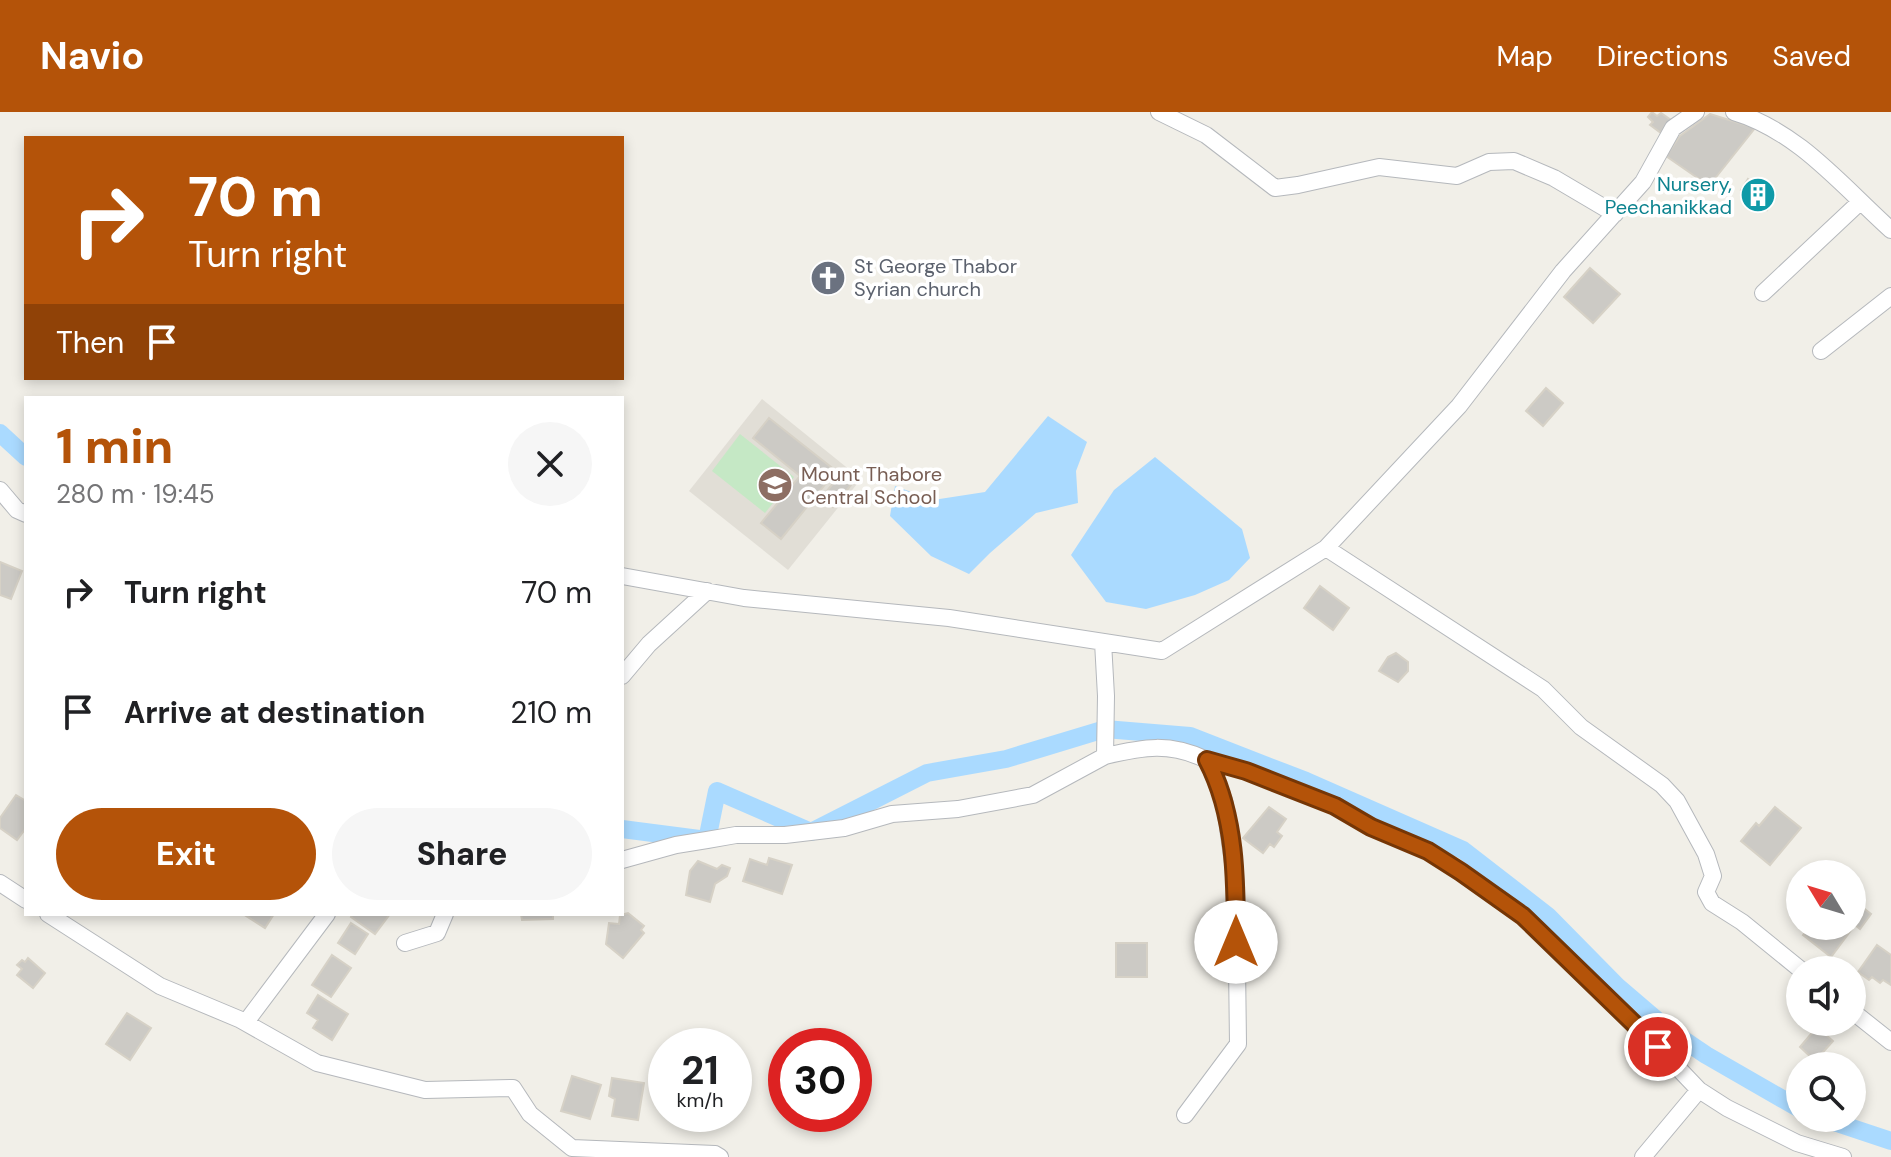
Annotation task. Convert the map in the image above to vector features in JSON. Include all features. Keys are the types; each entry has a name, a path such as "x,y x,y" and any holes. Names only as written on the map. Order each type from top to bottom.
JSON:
{"street":[{"path":"1159,112 1206,135 1275,188 1379,167 1457,176 1489,162 1514,161 1554,178 1615,214"},
{"path":"624,576 744,598 949,618 1162,651 1326,548 1459,406 1563,271 1643,182 1673,128 1696,112"},
{"path":"1734,112 1756,119 1790,138 1891,230"},
{"path":"1763,293 1860,202"},
{"path":"1821,351 1891,296"},
{"path":"0,490 17,510 24,513"},
{"path":"1326,548 1543,689 1581,727 1662,785 1677,801 1706,854 1713,876 1706,892 1712,903 1742,922 1786,958"},
{"path":"624,674 649,644 707,591"},
{"path":"1103,642 1105,756"},
{"path":"624,859 676,845 736,835 785,835 844,828 892,814 958,809 1033,795 1105,756 1162,746 1186,750 1335,806 1371,827 1428,851 1491,891 1523,916 1699,1090 1727,1108 1797,1143 1843,1157"},
{"path":"1185,1115 1238,1044 1236,884 1224,800 1207,760"},
{"path":"0,883 24,899"},
{"path":"51,916 160,986 246,1022 326,916"},
{"path":"405,943 437,933 444,916"},
{"path":"239,1019 317,1063 425,1090 513,1088 530,1114 572,1148 715,1154 720,1157"},
{"path":"1866,1022 1891,1042"},
{"path":"1643,1157 1699,1090"}],"shaded area":[{"name":"Mount Thabore Central School","path":"762,399 861,479 788,570 689,491"}],"green space":[{"path":"740,434 794,477 765,513 712,471"}],"water":[{"path":"1048,416 1087,442 1076,471 1078,503 1036,513 969,574 931,556 890,516 895,486 933,500 985,492"},
{"path":"1155,457 1242,529 1250,558 1229,580 1195,595 1146,609 1106,602 1071,555 1114,490"}],"building":[{"path":"1652,112 1657,116 1661,113 1671,120 1661,133 1650,125 1653,122 1648,117"},
{"path":"1710,114 1755,128 1709,186 1666,156 1680,136"},
{"name":"Nursery, Peechanikkad","path":"1748,179 1775,199 1767,210 1741,190"},
{"path":"1590,268 1620,294 1593,323 1564,297"},
{"path":"1546,388 1563,403 1543,426 1526,411"},
{"path":"769,418 836,471 781,539 761,523 800,476 753,438"},
{"path":"840,475 851,485 833,507 821,498"},
{"path":"0,562 22,571 11,599 0,595"},
{"path":"1320,586 1349,608 1333,630 1304,608"},
{"path":"1396,653 1408,662 1408,671 1398,682 1379,671 1388,657"},
{"path":"16,795 24,800 24,831 17,840 0,828 0,818"},
{"path":"1269,807 1286,819 1277,832 1282,836 1274,847 1270,844 1263,853 1243,838"},
{"path":"1775,807 1801,828 1770,865 1741,841"},
{"path":"769,858 792,865 782,894 743,881 750,859 767,865"},
{"path":"698,861 717,869 722,865 730,868 727,876 715,884 710,902 686,895 690,871"},
{"path":"628,913 644,926 641,930 644,933 623,958 606,944 609,923 619,924 620,916"},
{"path":"246,916 273,916 265,928"},
{"path":"352,916 388,916 375,934"},
{"path":"521,916 553,916 553,919 522,920"},
{"path":"351,923 368,934 355,954 338,943"},
{"path":"1809,940 1844,940 1830,956"},
{"path":"1116,943 1147,943 1147,977 1116,977"},
{"path":"1877,945 1891,955 1891,985 1883,980 1880,983 1872,977 1869,980 1866,978 1866,961"},
{"path":"332,955 351,968 331,997 312,985"},
{"path":"28,958 45,973 33,988 17,975 22,969 17,965"},
{"path":"318,995 348,1014 332,1040 313,1028 318,1020 307,1013"},
{"path":"127,1013 151,1028 130,1060 106,1044"},
{"path":"1809,1036 1827,1036 1833,1041 1823,1052 1805,1052 1800,1047"},
{"path":"572,1076 601,1085 590,1119 561,1111"},
{"path":"612,1078 644,1083 638,1120 612,1116 615,1099 609,1096"}],"waterway":[{"path":"0,433 24,455"},
{"path":"624,829 707,840 717,791 811,832 927,773 1006,759 1105,729 1190,736 1306,781 1463,850 1548,916 1617,986 1666,1028 1786,1101"},
{"path":"1864,1132 1891,1141"}],"place":[{"name":"Nursery, Peechanikkad","path":"1758,195"},
{"name":"St George Thabor Syrian church","path":"828,278"},
{"name":"Mount Thabore Central School","path":"775,485"}],"route":[{"path":"1236,942 1236,884 1224,800 1207,760 1246,771 1335,806 1371,827 1428,851 1491,891 1562,952 1658,1047"}]}
